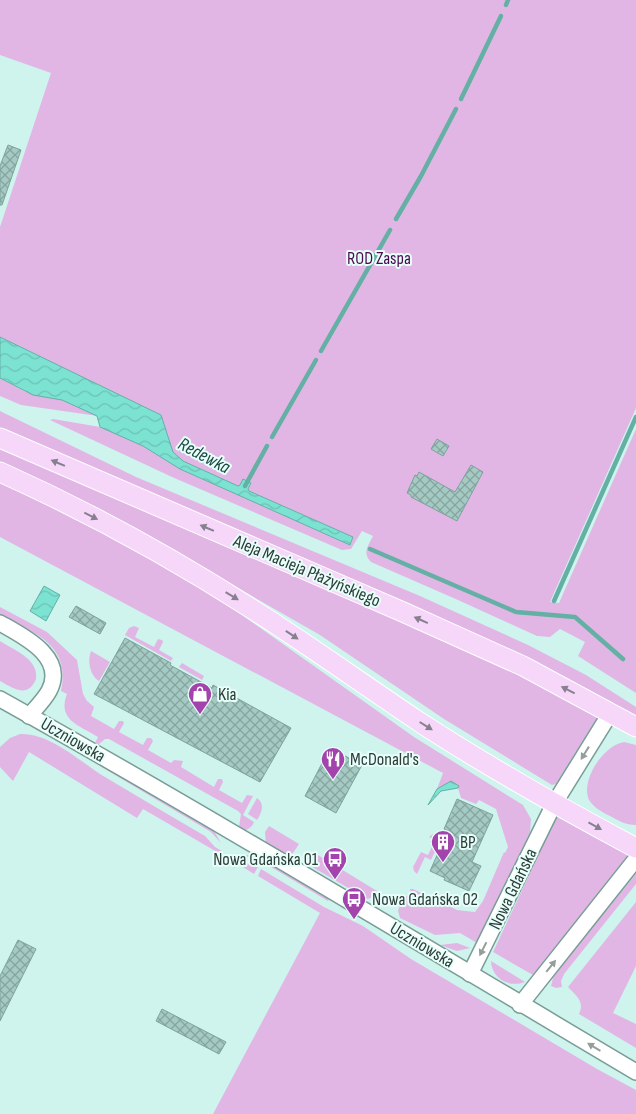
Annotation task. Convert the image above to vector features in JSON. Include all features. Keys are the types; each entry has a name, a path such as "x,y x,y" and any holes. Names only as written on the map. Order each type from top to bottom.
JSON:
{"main road":[{"name":"Aleja Macieja Płażyńskiego","path":"0,438 523,666 636,727"},
{"path":"0,472 89,515 175,562 284,630 422,724 554,804 636,848"}],"street":[{"path":"0,623 38,646 46,655 51,665 53,675 49,692 29,716"},
{"name":"Uczniowska","path":"0,699 378,918 636,1072"},
{"path":"554,804 611,712"},
{"name":"Nowa Gdańska","path":"470,974 554,804"},
{"path":"520,1004 636,859"}],"green space":[{"name":"ROD Zaspa","path":"0,0 636,0 636,408 550,602 559,603 636,429 636,693 578,656 585,642 560,629 550,637 537,636 371,562 366,552 373,536 362,531 351,549 342,550 172,477 50,420 100,427 143,446 180,469 350,545 353,538 249,491 251,483 238,486 183,461 172,452 160,415 0,337 0,227 51,73 0,55"},
{"path":"0,378 26,392 62,400 98,416 21,405 0,396"},
{"path":"0,411 136,477 420,596 528,645 586,675 636,707 636,716 0,430"},
{"path":"0,448 438,636 599,715 556,784 552,785 444,719 320,635 189,560 35,478 0,462"},
{"path":"0,480 107,533 208,591 414,737 523,805 531,819 530,832 477,943 460,933 435,935 400,918 398,911 402,898 411,894 410,889 413,889 457,910 475,912 483,901 504,852 508,847 496,809 479,800 476,804 461,798 458,788 451,782 437,789 443,773 0,537"},
{"path":"0,607 47,632 77,660 83,694 94,707 91,716 114,729 119,721 123,721 124,723 119,732 143,745 147,738 151,738 153,741 148,750 171,763 174,760 183,761 181,767 214,787 218,779 222,779 223,782 219,790 242,803 247,795 253,796 243,815 254,822 251,827 242,831 239,827 241,814 238,811 109,739 105,739 99,744 95,743 98,737 77,725 67,716 65,703 67,694 61,691 63,675 55,651 37,635 0,615"},
{"path":"134,626 139,628 135,637 154,647 158,639 162,640 163,642 159,650 173,658 171,661 125,635 129,628"},
{"path":"0,641 24,656 34,666 36,679 29,689 15,689 0,681"},
{"path":"91,651 110,662 99,681 93,676 90,668 89,659"},
{"path":"182,663 204,676 202,680 179,667"},
{"path":"20,734 32,735 54,743 105,777 205,836 215,847 222,851 218,860 217,852 143,809 137,818 29,752 13,781 0,767 0,747 10,738"},
{"path":"624,742 636,745 636,825 623,822 598,810 589,800 587,792 591,774 602,756 616,745"},
{"path":"101,763 207,826 214,831 221,843 211,832 100,766"},
{"path":"257,798 260,800 262,808 257,820 248,814"},
{"path":"558,817 627,853 627,857 533,975 493,952"},
{"path":"269,826 299,844 293,853 285,856 266,845 265,832"},
{"path":"433,834 442,837 431,860 425,857 417,874 413,867 421,852 428,855 435,840 429,837"},
{"path":"313,852 377,891 374,897 367,899 309,865 308,860"},
{"path":"243,856 259,857 329,899 328,901 256,858"},
{"path":"238,861 258,867 254,874 238,864 233,869"},
{"path":"261,869 324,907 363,926 411,959 636,1090 636,1114 213,1114 320,913 258,876"},
{"path":"636,874 636,884 564,974 561,981 562,987 556,988 551,986 559,968"},
{"path":"636,902 636,966 613,1013 636,1024 636,1048 579,1014 581,1009 580,1002 568,987"},
{"path":"457,943 470,948 457,951 440,945"},
{"path":"491,961 525,982 513,984 502,980 494,973"}],"water":[{"path":"0,337 161,415 173,452 183,461 238,486 243,479 251,483 249,491 353,537 350,545 180,469 143,446 100,427 97,416 62,400 33,395 0,378"},
{"path":"44,586 60,595 46,621 30,611"},
{"path":"451,781 459,786 458,788 441,791 428,805 437,789"}],"building":[{"path":"8,145 21,150 2,205 0,205 0,166"},
{"path":"437,439 449,446 443,456 431,449"},
{"path":"471,465 483,472 457,521 411,497 407,493 415,475 417,476 419,472 455,492"},
{"path":"76,606 106,623 100,634 69,617"},
{"name":"Kia","path":"125,638 212,688 213,685 291,728 260,782 94,694"},
{"name":"McDonald's","path":"330,748 362,765 336,813 305,796"},
{"path":"457,799 493,815 472,862 481,866 469,891 444,880 445,878 430,871 448,831 444,829"},
{"path":"18,940 36,949 0,1021 0,976"},
{"path":"162,1009 226,1042 219,1054 156,1021"}],"waterway":[{"path":"506,5 508,0"},
{"path":"461,99 501,16"},
{"path":"396,219 456,109"},
{"path":"321,351 390,230"},
{"path":"272,437 316,360"},
{"path":"554,601 636,417"},
{"path":"245,486 267,446"},
{"name":"Redewka","path":"370,549 516,612 575,617 623,659"}],"place":[{"name":"Kia","path":"200,715"},
{"name":"McDonald's","path":"333,780"},
{"name":"BP","path":"443,863"},
{"name":"Nowa Gdańska 01","path":"335,880"},
{"name":"Nowa Gdańska 02","path":"354,920"}]}
